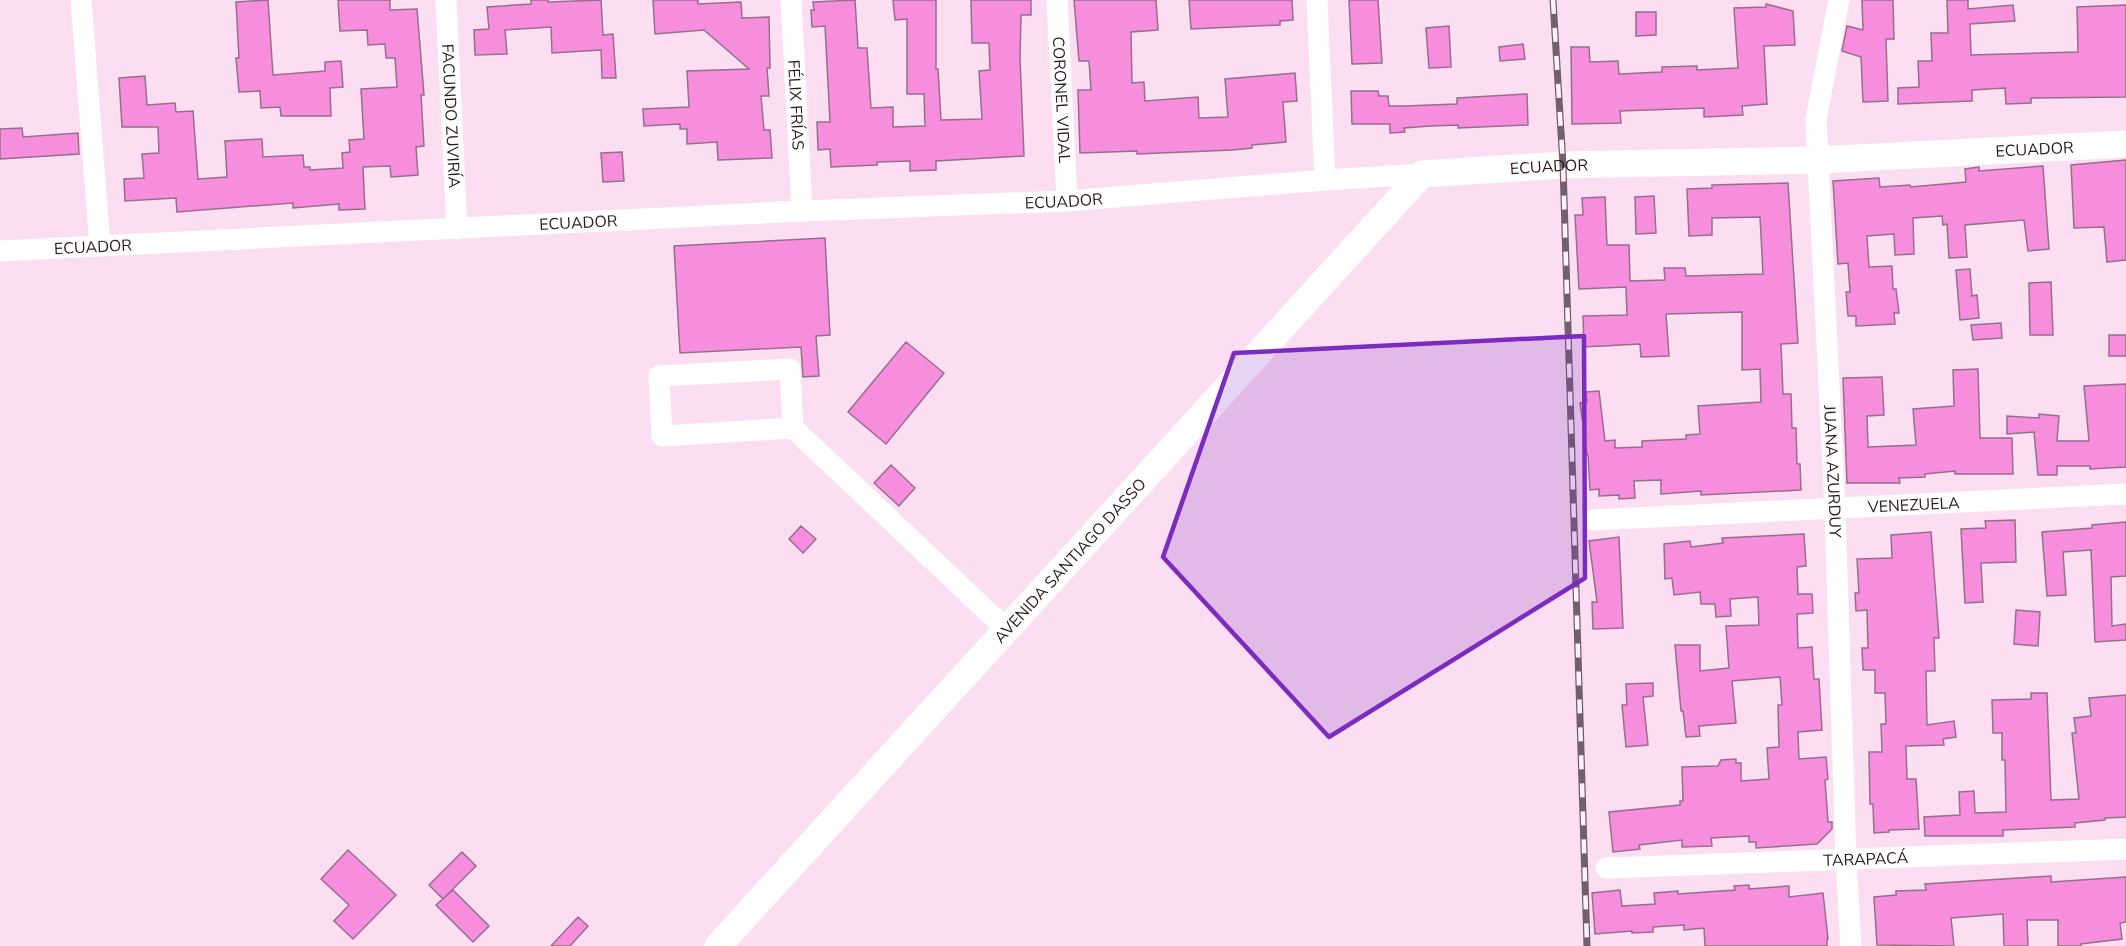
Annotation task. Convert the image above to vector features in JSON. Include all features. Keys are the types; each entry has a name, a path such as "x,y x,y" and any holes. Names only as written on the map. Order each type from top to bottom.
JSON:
{"main road":[{"name":"ECUADOR","path":"1422,174 1563,165 1818,160 2126,144"},
{"name":"AVENIDA SANTIAGO DASSO","path":"718,946 1422,174"}],"street":[{"path":"81,0 100,246"},
{"name":"FACUNDO ZUVIRÍA","path":"446,0 457,229"},
{"name":"FÉLIX FRÍAS","path":"791,0 802,211"},
{"name":"CORONEL VIDAL","path":"1057,0 1066,201"},
{"path":"1317,0 1325,180"},
{"name":"JUANA AZURDUY","path":"1839,0 1816,118 1835,508 1846,860 1851,946"},
{"name":"ECUADOR","path":"0,251 802,211 1066,201 1422,174"},
{"path":"793,428 662,436 659,376 790,369 793,428 1006,629"},
{"name":"VENEZUELA","path":"1593,520 2126,494"},
{"name":"TARAPACÁ","path":"1606,868 2126,849"}],"highlighted area":[{"path":"1584,336 1585,578 1329,737 1163,557 1234,353"}],"building":[{"path":"268,0 273,75 325,71 325,62 341,61 343,87 330,88 331,116 281,116 280,107 261,108 260,91 239,92 236,58 239,58 236,2"},
{"path":"338,0 390,0 390,10 417,9 424,95 421,95 424,146 416,147 418,175 391,177 390,166 363,167 365,209 339,210 339,204 293,208 293,203 177,212 176,198 125,201 124,179 144,178 142,154 159,153 158,127 122,127 119,78 145,76 147,105 175,103 176,112 193,111 198,179 227,177 225,141 262,139 263,157 303,155 304,167 310,167 310,170 343,168 342,153 350,152 349,140 364,139 361,89 397,87 395,58 386,58 385,44 368,45 367,30 340,31"},
{"path":"531,0 548,0 548,2 601,0 603,35 613,34 616,78 602,78 601,50 552,53 551,27 505,30 507,54 475,55 474,30 489,29 487,7 531,4"},
{"path":"653,0 698,0 698,4 741,2 742,18 769,17 770,68 767,68 769,96 761,96 764,130 770,130 772,158 718,160 717,142 687,144 687,129 680,129 680,124 644,126 643,109 689,107 687,71 749,69 704,30 655,34"},
{"path":"855,0 858,48 867,48 871,108 893,107 893,127 925,126 924,94 907,94 907,19 895,20 893,0 936,0 936,69 938,69 941,120 982,119 979,71 990,70 989,43 972,43 971,0 1031,0 1031,15 1021,15 1020,58 1024,156 936,161 936,170 910,171 910,161 831,167 830,149 818,150 817,122 830,122 825,26 812,27 811,10 814,10 813,2"},
{"path":"1074,0 1156,0 1158,30 1131,32 1132,83 1144,82 1145,101 1198,97 1199,118 1228,117 1225,79 1295,73 1297,101 1283,102 1286,142 1252,145 1252,148 1233,150 1137,154 1137,151 1080,153 1078,90 1091,90 1089,61 1079,61"},
{"path":"1189,0 1292,0 1293,20 1280,21 1280,25 1191,29"},
{"path":"1349,0 1378,0 1382,63 1352,64"},
{"path":"1862,0 1893,0 1894,39 1886,39 1888,101 1863,102 1861,57 1842,51 1847,26 1863,30"},
{"path":"1947,0 1968,0 1968,9 2013,5 2015,21 1970,24 1971,55 2078,52 2077,7 2126,5 2126,97 2031,98 2031,103 2006,104 2005,88 1972,90 1972,101 1898,104 1898,88 1919,87 1918,61 1932,61 1931,33 1948,33"},
{"path":"1766,4 1793,11 1795,45 1764,46 1767,104 1742,106 1743,115 1704,117 1704,108 1620,111 1621,123 1572,124 1571,47 1589,47 1590,62 1618,61 1619,74 1662,72 1662,67 1697,66 1697,70 1738,68 1734,8 1766,7"},
{"path":"1636,12 1656,12 1656,35 1636,36"},
{"path":"1449,26 1451,67 1429,68 1426,28"},
{"path":"1523,44 1525,59 1500,61 1499,47"},
{"path":"1351,91 1378,91 1379,96 1388,96 1389,106 1457,104 1457,98 1527,94 1528,125 1458,128 1458,125 1430,126 1404,128 1405,132 1390,133 1390,124 1352,124"},
{"path":"22,128 23,137 78,133 79,154 0,159 0,129"},
{"path":"622,152 624,181 603,182 601,153"},
{"path":"2126,160 2126,260 2107,262 2104,227 2074,228 2071,165"},
{"path":"2043,166 2049,249 2028,251 2024,220 1965,225 1967,257 1949,258 1947,224 1943,225 1942,216 1913,218 1914,254 1895,255 1894,234 1867,236 1869,267 1892,266 1893,289 1896,289 1899,313 1894,313 1895,324 1856,326 1856,316 1848,316 1846,292 1850,292 1848,263 1838,264 1833,181 1879,178 1880,187 1910,185 1911,187 1966,182 1965,169 1979,167 1979,171"},
{"path":"1788,183 1798,343 1781,344 1783,394 1791,394 1792,428 1796,428 1797,464 1800,464 1801,490 1701,495 1701,491 1661,494 1661,480 1634,481 1635,498 1619,499 1619,495 1599,496 1599,489 1590,490 1588,455 1580,403 1587,402 1586,392 1599,391 1605,441 1615,440 1615,448 1642,447 1642,441 1686,439 1686,435 1700,434 1698,406 1761,402 1760,369 1742,370 1742,312 1666,314 1669,356 1641,357 1640,344 1584,347 1583,316 1627,315 1626,287 1579,289 1575,215 1583,215 1582,198 1605,197 1607,245 1629,245 1630,281 1665,280 1664,268 1685,268 1686,276 1763,274 1760,217 1712,218 1712,235 1689,236 1687,189 1712,188 1712,185"},
{"path":"1654,196 1656,233 1636,234 1635,197"},
{"path":"825,238 830,335 816,336 819,376 803,377 801,347 680,353 674,246"},
{"path":"1970,269 1972,296 1977,295 1979,318 1960,320 1956,270"},
{"path":"2051,282 2053,335 2030,335 2029,283"},
{"path":"2001,323 2002,338 1973,340 1971,325"},
{"path":"2109,335 2126,335 2126,356 2109,356"},
{"path":"906,342 944,373 886,444 848,412"},
{"path":"1978,369 1980,438 2012,438 2013,474 1955,474 1955,471 1925,474 1925,477 1899,478 1900,483 1847,483 1843,378 1882,377 1884,415 1867,416 1868,447 1916,445 1913,409 1954,406 1953,370"},
{"path":"2126,384 2126,467 2090,469 2090,466 2057,466 2057,475 2038,475 2034,432 2007,434 2007,416 2039,418 2039,414 2059,416 2057,441 2089,441 2084,386"},
{"path":"891,465 915,488 899,506 874,483"},
{"path":"2015,520 2016,562 1981,563 1983,602 1965,603 1961,529 1986,528 1985,521"},
{"path":"2126,522 2126,576 2111,577 2112,626 2126,624 2126,640 2095,642 2091,550 2063,552 2066,595 2047,596 2042,532 2092,528 2092,525"},
{"path":"801,526 816,539 803,553 789,539"},
{"path":"1931,532 1939,638 1934,638 1935,671 1926,671 1927,725 1954,721 1956,737 1943,739 1944,745 1906,746 1907,779 1916,779 1919,829 1874,833 1873,804 1870,804 1869,752 1882,752 1881,724 1886,724 1885,693 1875,693 1875,670 1863,670 1862,648 1868,648 1867,610 1856,611 1855,593 1859,593 1857,559 1892,558 1891,535"},
{"path":"1804,534 1806,566 1797,567 1798,594 1812,594 1813,613 1797,614 1798,648 1812,647 1814,679 1819,679 1822,730 1798,732 1799,759 1826,757 1828,822 1832,822 1832,829 1817,844 1756,848 1756,842 1749,842 1749,836 1711,838 1712,846 1682,847 1682,840 1639,845 1640,849 1613,852 1609,812 1680,805 1680,801 1683,801 1682,767 1718,766 1721,760 1736,759 1736,763 1741,763 1741,781 1769,779 1767,748 1779,747 1778,705 1782,705 1780,677 1732,681 1736,723 1699,726 1700,736 1686,737 1683,711 1681,711 1675,645 1700,645 1700,671 1729,668 1726,626 1759,625 1758,597 1730,599 1731,616 1716,617 1715,604 1701,604 1700,592 1674,595 1672,578 1665,579 1664,544 1690,541 1691,547 1723,543 1722,538"},
{"path":"1619,537 1623,628 1593,629 1592,602 1597,602 1589,541"},
{"path":"2016,610 2040,612 2038,646 2014,644"},
{"path":"1653,683 1653,696 1643,697 1648,745 1626,747 1622,705 1627,705 1626,684"},
{"path":"2031,693 2047,693 2051,800 2079,799 2072,733 2076,733 2074,718 2091,716 2089,698 2126,695 2126,817 2075,823 2075,827 2003,830 2003,836 1925,836 1924,817 1960,815 1959,792 1974,791 1975,813 2006,812 2002,733 1993,733 1992,700 2031,699"},
{"path":"348,850 396,895 353,939 334,921 349,905 321,879"},
{"path":"462,852 476,866 443,899 429,885"},
{"path":"2051,876 2051,882 2126,877 2126,922 2120,923 2122,939 2081,944 2081,946 2058,946 2058,920 2027,920 2028,946 2004,946 2003,914 1951,918 1954,946 1877,945 1874,897 1896,895 1896,891 1926,890 1925,884"},
{"path":"1749,885 1749,889 1789,886 1789,897 1823,893 1827,946 1705,946 1704,928 1684,930 1684,925 1653,927 1653,932 1595,934 1592,893 1620,890 1622,906 1655,904 1654,893 1678,891 1678,894 1735,890 1734,886"},
{"path":"453,890 489,926 473,942 436,905"},
{"path":"578,917 588,926 570,946 551,946"}],"railway":[{"path":"1553,0 1563,165 1587,946"}]}
